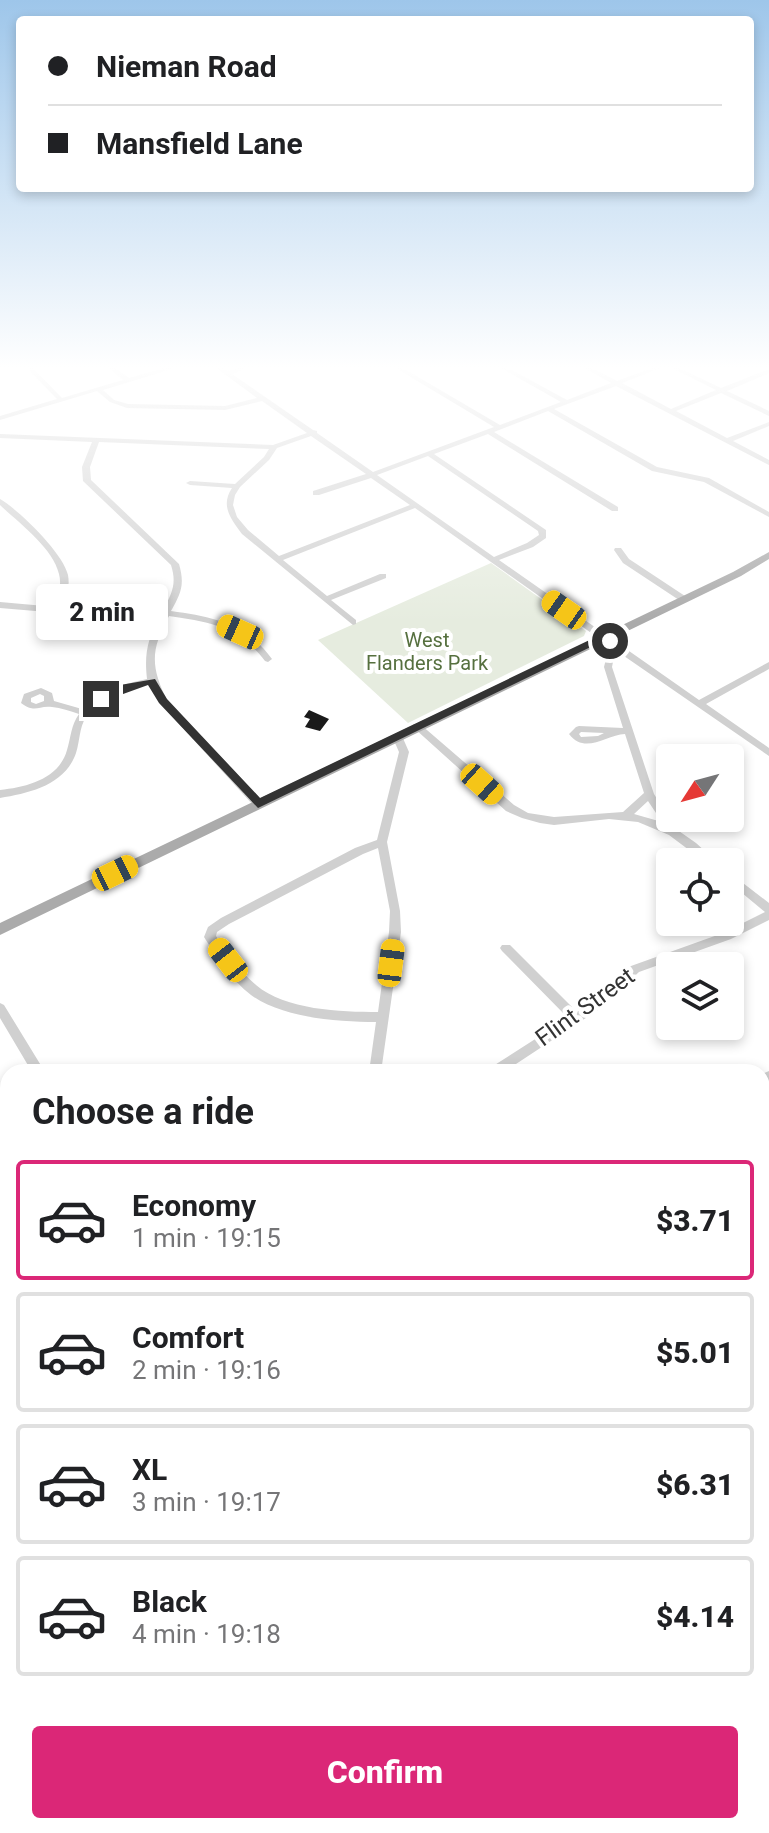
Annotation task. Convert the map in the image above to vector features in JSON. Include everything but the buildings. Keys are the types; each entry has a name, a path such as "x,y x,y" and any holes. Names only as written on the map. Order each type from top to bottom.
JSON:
{"main road":[{"path":"0,929 737,574 769,555"}],"street":[{"path":"92,453 85,471 88,484 178,569 179,584 149,649 151,681 163,701 258,803"},
{"path":"271,453 235,486 230,502 236,523 353,622"},
{"path":"342,453 769,753"},
{"path":"316,493 433,453"},
{"path":"523,453 615,509"},
{"path":"626,453 655,469 706,480 769,515"},
{"path":"749,453 769,463"},
{"path":"429,454 542,530 543,536 536,542 493,560"},
{"path":"190,483 235,486"},
{"path":"0,501 60,565 65,582 59,610"},
{"path":"278,559 414,506"},
{"path":"618,550 626,561 682,598"},
{"path":"326,599 383,576"},
{"path":"1,607 164,614 225,625 249,638 268,659"},
{"path":"624,652 609,661 608,667 649,794 656,805"},
{"path":"699,704 769,665"},
{"path":"0,794 30,788 60,771 69,757 77,724 84,712 116,691 151,681"},
{"path":"49,703 84,712"},
{"path":"417,726 510,808 526,817 556,822 625,816 656,824"},
{"path":"615,732 628,731"},
{"path":"376,1064 395,911 382,842 404,752 397,736"},
{"path":"625,816 649,794"},
{"path":"676,832 695,848"},
{"path":"382,842 225,921 210,933 246,983 266,999 345,1015 383,1017"},
{"path":"744,890 769,912"},
{"name":"Flint Street","path":"506,1064 605,997 635,969 727,936 769,912"},
{"path":"506,948 576,1018"},
{"path":"0,1008 34,1064"}],"green space":[{"name":"West Flanders Park","path":"491,563 586,631 584,636 408,723 318,640"}],"route":[{"path":"101,699 132,685 151,681 163,701 258,803 604,637 610,641"}]}
